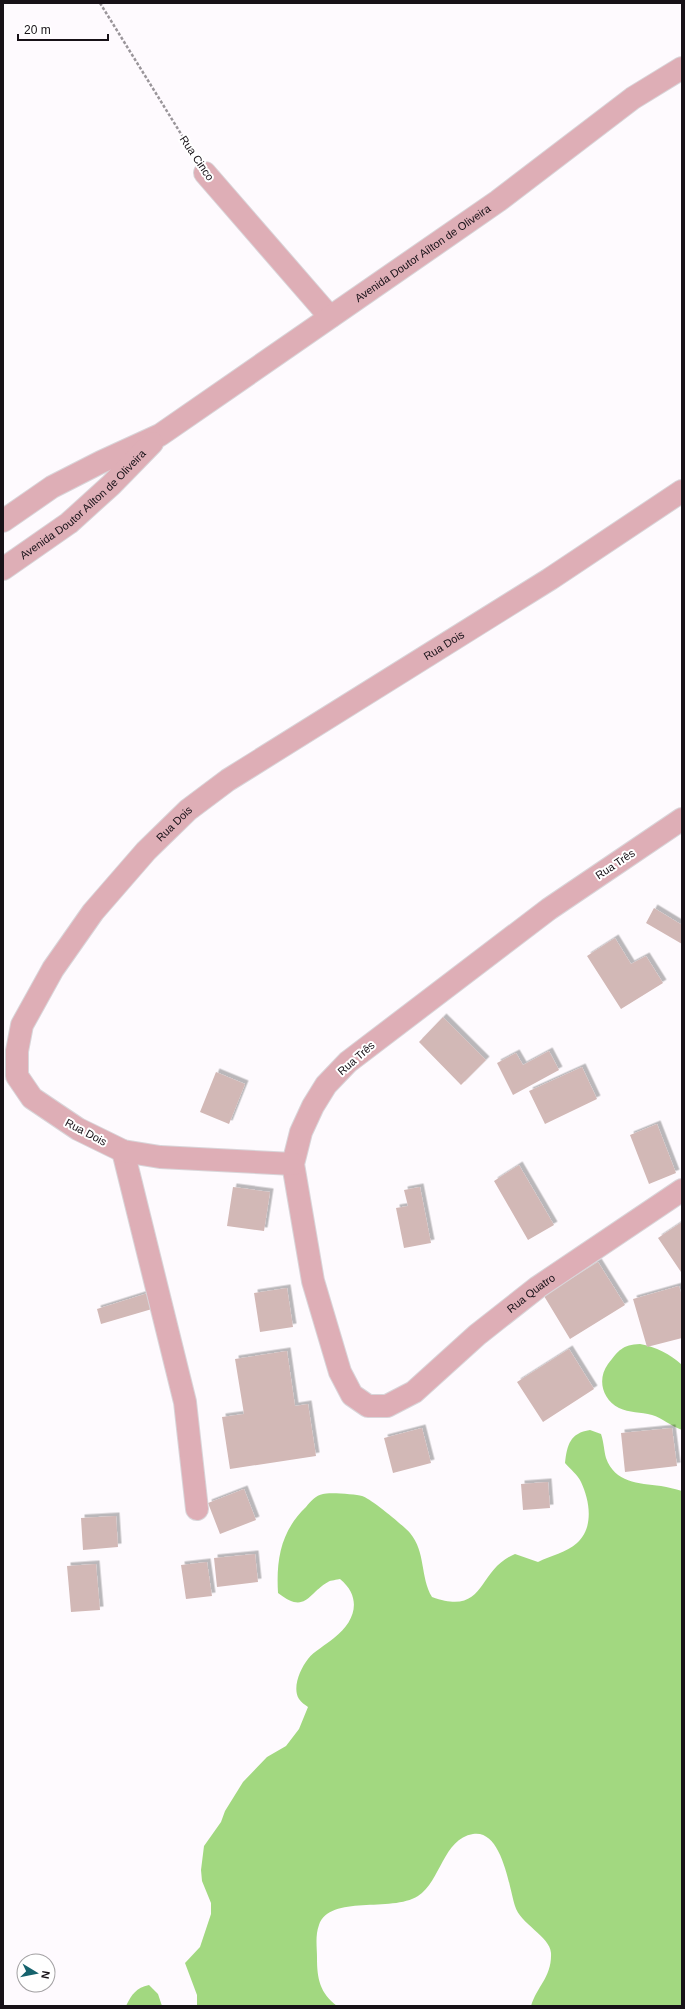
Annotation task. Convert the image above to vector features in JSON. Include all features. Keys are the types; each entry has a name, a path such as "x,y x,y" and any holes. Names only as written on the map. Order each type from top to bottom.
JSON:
{"street":[{"name":"Avenida Doutor Aílton de Oliveira","path":"3,522 52,487 101,462 160,435 498,201 633,98 682,68"},
{"name":"Rua Cinco","path":"205,173 330,317"},
{"name":"Avenida Doutor Aílton de Oliveira","path":"3,569 70,523 111,485 160,435"},
{"name":"Rua Dois","path":"293,1164 160,1157 123,1151 78,1129 32,1098 17,1076 17,1051 22,1025 53,969 93,912 146,851 188,810 228,780 550,579 682,491"},
{"name":"Rua Três","path":"387,1406 368,1406 352,1395 340,1372 313,1281 293,1164 301,1132 312,1106 326,1086 348,1062 549,910 682,819"},
{"path":"123,1151 185,1402 197,1509"},
{"name":"Rua Quatro","path":"387,1406 414,1392 477,1335 538,1287 682,1190"}],"path":[{"name":"Rua Cinco","path":"100,3 205,173"}],"green space":[{"path":"640,1344 652,1347 662,1352 682,1365 682,1430 652,1415 627,1411 619,1408 613,1404 605,1394 602,1382 608,1364 621,1349"},
{"path":"590,1430 601,1434 606,1458 610,1466 621,1477 636,1482 664,1486 682,1491 682,2006 531,2006 549,1969 551,1953 549,1947 546,1941 523,1919 518,1912 503,1861 491,1840 483,1835 473,1834 463,1837 455,1844 448,1852 432,1881 418,1896 406,1901 348,1907 335,1910 325,1916 319,1925 317,1933 318,1973 323,1991 337,2006 197,2006 197,1995 185,1963 200,1947 211,1914 211,1903 202,1881 201,1870 204,1846 221,1822 225,1811 243,1782 267,1757 286,1746 299,1729 308,1707 297,1695 296,1690 300,1673 305,1663 311,1656 331,1641 347,1625 354,1610 352,1594 340,1579 328,1582 306,1600 301,1602 295,1602 287,1599 278,1593 279,1557 291,1526 311,1501 320,1495 326,1493 336,1493 362,1496 394,1519 410,1533 415,1540 421,1556 428,1589 432,1597 450,1602 463,1601 480,1589 493,1570 502,1561 515,1554 538,1562 568,1549 577,1543 582,1537 586,1530 589,1514 587,1497 580,1479 565,1463 569,1445 574,1437"},
{"path":"149,1985 158,1994 162,2006 126,2006 135,1992"}],"building":[{"path":"654,908 682,925 682,944 646,923"},
{"path":"615,938 631,964 646,956 663,983 621,1009 587,956"},
{"path":"443,1017 486,1060 461,1085 419,1042"},
{"path":"549,1051 559,1070 513,1095 497,1063 516,1053 523,1065"},
{"path":"582,1067 597,1099 545,1124 529,1091"},
{"path":"216,1072 245,1084 229,1124 200,1112"},
{"path":"657,1124 676,1173 649,1184 630,1135"},
{"path":"519,1165 554,1225 528,1240 494,1181"},
{"path":"233,1187 270,1192 264,1231 227,1226"},
{"path":"420,1187 431,1243 404,1248 396,1208 408,1206 404,1190"},
{"path":"682,1222 682,1272 681,1272 658,1238"},
{"path":"598,1262 625,1305 570,1339 544,1296"},
{"path":"679,1286 682,1296 682,1338 647,1347 633,1299"},
{"path":"287,1288 293,1327 260,1332 254,1293"},
{"path":"148,1293 152,1309 101,1324 97,1309"},
{"path":"569,1349 594,1389 543,1422 517,1382"},
{"path":"287,1351 295,1406 308,1404 316,1456 230,1469 222,1417 244,1414 235,1359"},
{"path":"422,1428 431,1463 393,1473 384,1438"},
{"path":"672,1428 677,1466 625,1472 621,1433"},
{"path":"548,1482 550,1508 523,1510 521,1484"},
{"path":"244,1489 256,1520 220,1534 208,1503"},
{"path":"116,1516 118,1547 83,1550 81,1518"},
{"path":"255,1554 258,1582 217,1587 214,1558"},
{"path":"207,1562 212,1596 186,1599 181,1565"},
{"path":"96,1564 100,1610 71,1612 67,1566"}]}
